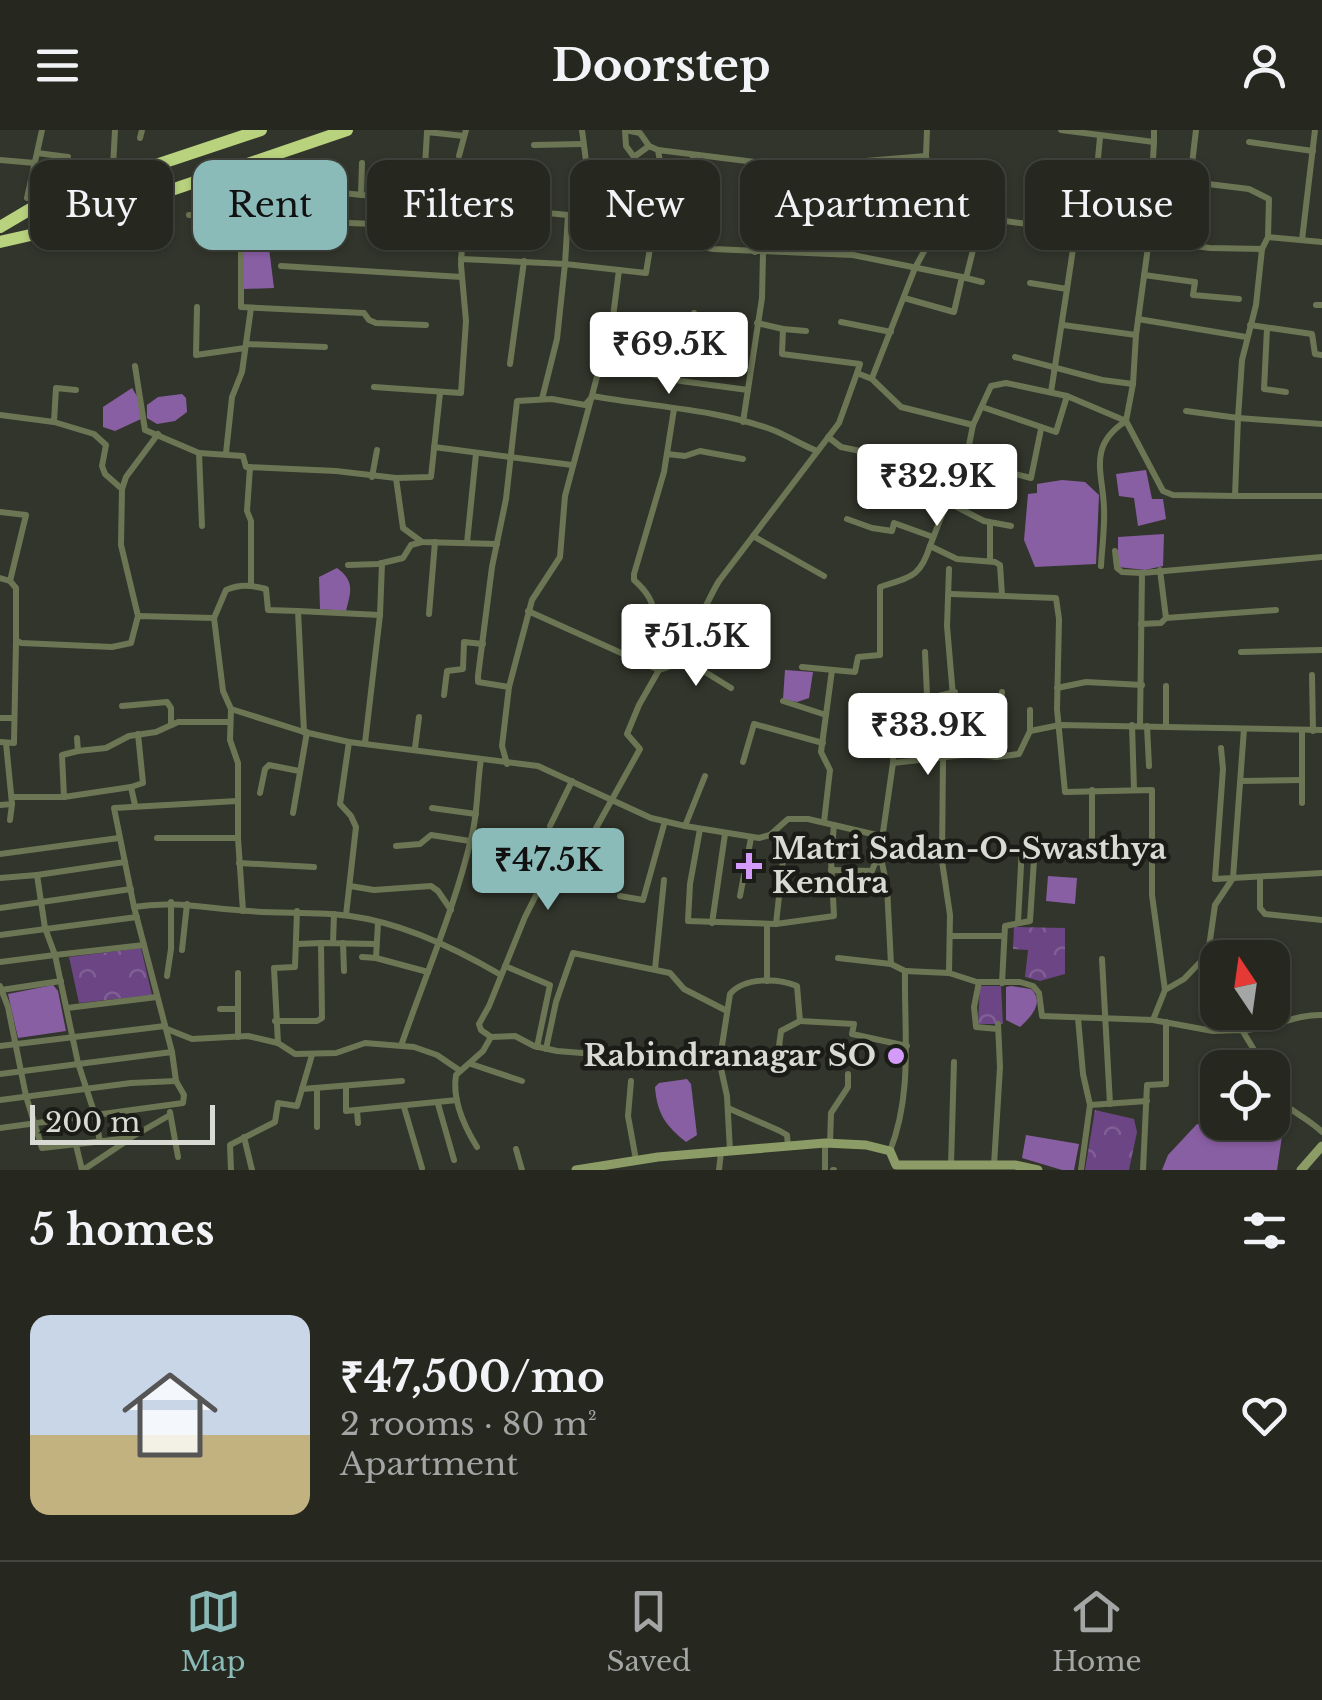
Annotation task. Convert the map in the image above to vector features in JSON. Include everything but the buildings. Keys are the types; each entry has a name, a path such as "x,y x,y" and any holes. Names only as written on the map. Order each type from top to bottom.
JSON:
{"highway":[{"path":"0,227 39,204 260,130"},
{"path":"257,160 323,134 345,130"},
{"path":"0,242 193,184"},
{"path":"16,216 25,237"}],"street":[{"path":"36,160 42,130"},
{"path":"114,160 116,130"},
{"path":"582,130 585,160"},
{"path":"634,160 626,146 625,130 645,136 657,160"},
{"path":"927,130 927,160"},
{"path":"1061,130 1154,142"},
{"path":"1152,160 1154,130"},
{"path":"1193,160 1196,130"},
{"path":"1302,240 1315,130"},
{"path":"425,160 427,132 465,133 459,156"},
{"path":"1096,134 1096,160"},
{"path":"1249,142 1313,151"},
{"path":"534,145 582,144"},
{"path":"634,157 653,148 740,160"},
{"path":"38,153 68,157"},
{"path":"693,154 693,160"},
{"path":"869,160 926,156"},
{"path":"0,160 30,162"},
{"path":"361,194 362,163"},
{"path":"1209,184 1249,189 1269,199 1268,238 1262,249 1256,306 1246,336 1235,496"},
{"path":"28,198 30,188"},
{"path":"347,193 367,195"},
{"path":"542,400 557,339 568,215 550,213"},
{"path":"189,215 193,215"},
{"path":"1268,238 1322,242"},
{"path":"720,248 759,253 853,255 982,282"},
{"path":"1209,248 1262,249"},
{"path":"241,250 240,305 364,313 376,323 426,325"},
{"path":"374,387 461,393 466,297 462,250"},
{"path":"462,259 646,273 650,250"},
{"path":"744,422 758,323 759,250"},
{"path":"872,379 925,250"},
{"path":"904,298 954,312 972,250"},
{"path":"1051,392 1074,250"},
{"path":"1101,566 1104,508 1099,464 1109,435 1126,420 1147,250"},
{"path":"510,364 524,261"},
{"path":"281,266 462,277"},
{"path":"508,764 502,746 509,687 528,611 539,586 560,557 565,496 613,317 619,270"},
{"path":"1144,275 1195,282 1193,295 1239,299"},
{"path":"1030,284 1067,290"},
{"path":"197,307 196,355 246,346 326,347"},
{"path":"226,453 232,397 242,372 251,308"},
{"path":"613,317 650,331 687,337 692,332 694,313"},
{"path":"1138,319 1246,336"},
{"path":"841,322 890,332"},
{"path":"758,323 806,331"},
{"path":"1063,325 1136,336"},
{"path":"1250,325 1312,334 1315,354 1322,355"},
{"path":"528,611 659,670 673,666 704,604 839,422 860,364 782,354 782,329"},
{"path":"1266,329 1264,389 1286,392"},
{"path":"1016,357 1133,384"},
{"path":"600,362 748,390"},
{"path":"134,366 144,427 199,453 243,456 245,465 250,467 336,471 372,477 431,477 440,393"},
{"path":"857,372 872,379 901,407 973,425"},
{"path":"802,666 854,672 858,657 880,655 880,587 923,568 973,425 992,386 1006,383 1051,392 1126,420 1163,491 1173,495 1322,496"},
{"path":"54,422 56,388 76,390"},
{"path":"509,687 478,682 516,404 519,400 542,400 585,405 593,396"},
{"path":"593,396 744,422 775,431 816,451"},
{"path":"982,407 1056,432 1066,396"},
{"path":"629,657 649,628 655,610 652,599 634,580 634,574 650,528 674,410"},
{"path":"1186,411 1322,424"},
{"path":"0,415 54,422 103,440 104,474 122,489"},
{"path":"963,462 1031,478 1040,429"},
{"path":"16,640 112,647 131,643 138,616 122,545 122,489 126,476 158,434"},
{"path":"828,437 841,447 889,456 881,479 947,501 990,522 1011,526"},
{"path":"434,447 572,465"},
{"path":"372,477 377,450"},
{"path":"667,454 685,456 700,451 743,458"},
{"path":"199,453 202,526"},
{"path":"467,543 476,454"},
{"path":"250,467 250,585"},
{"path":"396,478 403,528 422,542"},
{"path":"0,512 26,515 10,581"},
{"path":"846,519 892,531 894,523 957,559 990,561 1000,566 1002,595"},
{"path":"990,522 990,561"},
{"path":"753,536 824,576"},
{"path":"348,566 382,564 405,557 411,546 422,542 497,544"},
{"path":"429,614 435,542"},
{"path":"1115,552 1117,568 1122,572 1142,573 1322,556"},
{"path":"365,743 382,564"},
{"path":"950,568 947,626 958,755"},
{"path":"1160,570 1166,618"},
{"path":"1134,790 1142,685 1142,573"},
{"path":"0,578 16,588 14,743 3,742 12,800 10,820"},
{"path":"243,911 238,763 230,740 231,709 223,691 214,618 226,590 250,585 266,590 268,610 380,615"},
{"path":"951,594 1056,598 1060,619 1057,688 1065,792 1152,790 1152,895 1165,990 1152,1020"},
{"path":"1140,624 1161,623 1166,618 1276,610"},
{"path":"293,813 306,732 298,611"},
{"path":"138,616 214,618"},
{"path":"444,695 447,671 463,670 464,642 483,644"},
{"path":"1241,652 1322,650"},
{"path":"925,652 930,759"},
{"path":"681,656 730,688"},
{"path":"548,873 571,882 580,856 640,749 629,738 628,727 659,670"},
{"path":"824,822 830,770 822,758 822,743 832,670"},
{"path":"1030,731 1060,726 1140,725 1318,730 1312,676"},
{"path":"1057,688 1086,682 1142,685"},
{"path":"1166,686 1166,726"},
{"path":"891,964 880,836 893,764 895,706 955,692"},
{"path":"996,757 1002,692"},
{"path":"122,706 167,702 171,726"},
{"path":"783,702 826,715"},
{"path":"231,709 349,742 538,766 665,821 752,838 784,838 767,981"},
{"path":"893,764 958,755 1019,754 1030,731 1030,710"},
{"path":"415,748 418,716"},
{"path":"0,718 13,718"},
{"path":"64,797 62,754 106,748 178,722 230,722"},
{"path":"743,762 754,724 822,743"},
{"path":"1140,725 1149,766"},
{"path":"1210,940 1215,905 1233,878 1244,729"},
{"path":"1302,730 1302,803"},
{"path":"0,806 12,800 64,797 143,783 138,734"},
{"path":"77,738 78,751"},
{"path":"346,915 356,827 340,804 349,742"},
{"path":"1221,748 1215,879 1322,873"},
{"path":"942,758 942,861 950,936 949,974"},
{"path":"401,1046 451,910 476,814 481,759"},
{"path":"260,793 265,768 270,765 299,771"},
{"path":"685,826 705,776"},
{"path":"1242,781 1302,780"},
{"path":"550,826 572,781"},
{"path":"132,787 135,805"},
{"path":"1092,790 1092,856"},
{"path":"76,1145 82,1170 183,1103 184,1095 176,1081 114,808 237,801"},
{"path":"432,808 476,814"},
{"path":"770,835 788,819 824,822 880,836"},
{"path":"620,896 643,900 665,821"},
{"path":"700,828 688,920 772,924 834,916 834,825"},
{"path":"396,846 420,844 431,834 470,841"},
{"path":"712,923 725,834"},
{"path":"0,854 119,838"},
{"path":"158,838 238,838"},
{"path":"740,896 752,838"},
{"path":"1002,982 1005,926 1030,921 1035,844"},
{"path":"561,846 479,1024 481,1030 490,1037 515,1036 541,1048 716,1063 722,1067"},
{"path":"1018,922 1022,846"},
{"path":"831,870 872,871 875,862 882,861"},
{"path":"0,878 124,862"},
{"path":"239,863 314,866"},
{"path":"37,875 45,928 100,1142"},
{"path":"517,876 540,890"},
{"path":"1260,878 1260,908 1264,914 1322,920"},
{"path":"655,969 664,880"},
{"path":"350,886 374,890 431,886 451,910"},
{"path":"0,908 132,888"},
{"path":"134,907 172,902 243,911 346,915 441,943 502,975"},
{"path":"166,976 172,902"},
{"path":"182,950 187,904"},
{"path":"278,1043 274,968 295,967 297,911"},
{"path":"333,943 334,914"},
{"path":"0,934 137,917"},
{"path":"376,958 378,923"},
{"path":"950,936 1004,936"},
{"path":"275,1020 322,1018 321,943"},
{"path":"342,943 344,971"},
{"path":"297,944 376,944"},
{"path":"0,962 144,945"},
{"path":"541,1048 573,953 670,974 684,989 728,1011"},
{"path":"362,957 428,972"},
{"path":"838,958 979,982 1020,982 1037,989 1042,1016 1152,1020 1200,1028"},
{"path":"1102,959 1110,1104"},
{"path":"1165,990 1184,980 1200,963"},
{"path":"506,966 550,985 541,1048"},
{"path":"905,971 907,1071 899,1128 890,1151 893,1167 994,1165 1038,1170"},
{"path":"238,973 238,1037"},
{"path":"61,981 0,989 10,1015 26,1096 42,1148 130,1138"},
{"path":"719,1170 726,1151 728,1108 721,1052 735,988 767,981 797,986 800,1021"},
{"path":"979,982 974,1008 976,1027 998,1027 1000,1066 994,1165"},
{"path":"67,1008 158,997"},
{"path":"220,1009 238,1009"},
{"path":"0,1016 10,1015"},
{"path":"1290,1018 1322,1015"},
{"path":"1078,1018 1080,1055 1090,1106 1081,1170"},
{"path":"778,1054 781,1031 800,1021 854,1024 852,1034 906,1046"},
{"path":"1143,1170 1147,1085 1166,1084 1166,1022"},
{"path":"0,1046 165,1027 192,1039 248,1036 278,1043 291,1054 336,1053 365,1042 401,1046 437,1055 460,1070"},
{"path":"1242,1030 1254,1050"},
{"path":"478,1147 454,1087 460,1070 470,1064 490,1037"},
{"path":"0,1074 172,1052"},
{"path":"231,1170 230,1145 275,1122 278,1103 297,1106 312,1055"},
{"path":"952,1166 954,1062"},
{"path":"470,1064 522,1081"},
{"path":"825,1170 831,1112 848,1088 848,1074"},
{"path":"0,1100 176,1081"},
{"path":"302,1089 402,1081"},
{"path":"631,1081 628,1116 636,1160"},
{"path":"346,1087 344,1109 357,1111 457,1100"},
{"path":"317,1127 318,1088"},
{"path":"1090,1106 1146,1100"},
{"path":"438,1104 454,1160"},
{"path":"404,1108 422,1168"},
{"path":"728,1108 787,1135 788,1146"},
{"path":"1290,1108 1322,1132"},
{"path":"0,1128 170,1110"},
{"path":"170,1110 178,1157"},
{"path":"357,1111 358,1122"},
{"path":"244,1138 252,1170"},
{"path":"583,1169 636,1160 788,1146 866,1145 890,1151"},
{"path":"1301,1170 1322,1146"},
{"path":"516,1149 522,1170"}],"green space":[{"path":"1014,927 1065,928 1065,974 1040,981 1025,977 1028,950 1013,949"},
{"path":"141,948 152,995 79,1003 69,957"},
{"path":"980,986 1001,986 1003,1024 978,1024"},
{"path":"1095,1110 1134,1119 1137,1132 1129,1170 1085,1170"}],"shaded area":[{"path":"244,250 269,250 274,288 244,289"},
{"path":"132,388 140,401 141,419 115,431 103,427 103,407"},
{"path":"182,394 187,412 175,421 157,424 147,418 147,405 158,397"},
{"path":"1146,470 1152,499 1163,499 1166,519 1138,526 1134,498 1119,496 1116,474"},
{"path":"1085,482 1099,495 1096,564 1035,567 1024,540 1028,494 1037,493 1037,484"},
{"path":"1164,534 1163,566 1145,570 1118,567 1118,537"},
{"path":"337,568 350,587 346,611 320,609 319,577"},
{"path":"785,670 813,672 809,698 797,702 783,699"},
{"path":"1048,876 1077,878 1075,904 1046,901"},
{"path":"53,985 58,991 66,1031 18,1038 8,994"},
{"path":"1006,987 1031,989 1037,999 1032,1014 1020,1027 1006,1020"},
{"path":"687,1079 691,1084 697,1135 686,1142 664,1119 655,1087"},
{"path":"1197,1124 1200,1140 1281,1140 1277,1170 1162,1170 1168,1155"},
{"path":"1026,1135 1079,1144 1074,1170 1022,1158"}],"place":[{"name":"Matri Sadan-O-Swasthya Kendra","path":"749,866"},
{"name":"Rabindranagar SO","path":"896,1056"}]}
